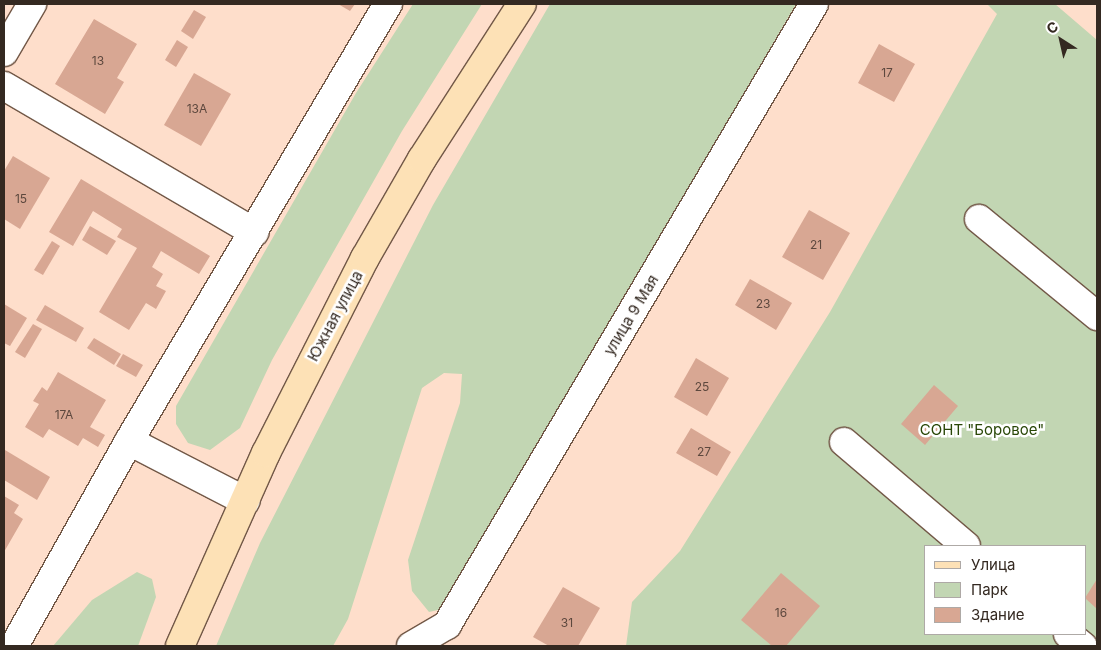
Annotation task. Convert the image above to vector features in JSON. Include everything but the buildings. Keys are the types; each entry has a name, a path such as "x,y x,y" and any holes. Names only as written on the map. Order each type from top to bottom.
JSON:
{"main road":[{"name":"Южная улица","path":"180,646 245,501 365,258 422,159 522,4"}],"street":[{"path":"4,52 32,4"},
{"path":"14,646 128,441 388,4"},
{"name":"улица 9 Мая","path":"411,646 447,625 814,4"},
{"path":"4,86 254,232"},
{"path":"979,219 1097,316"},
{"path":"128,441 245,501"},
{"path":"844,442 965,545"},
{"path":"1069,635 1083,646"}],"green space":[{"path":"413,4 482,4 402,131 272,360 240,428 210,450 188,443 176,424 176,406 356,93"},
{"path":"550,4 796,4 442,609 429,612 412,591 408,560 460,403 462,374 444,373 422,388 348,619 333,646 216,646 260,543 433,205"},
{"name":"СОНТ \"Боровое\"","path":"987,4 1055,4 1097,40 1097,646 626,646 632,602 680,551 830,312 997,14"},
{"path":"137,572 152,579 156,597 138,646 53,646 92,600"}]}
